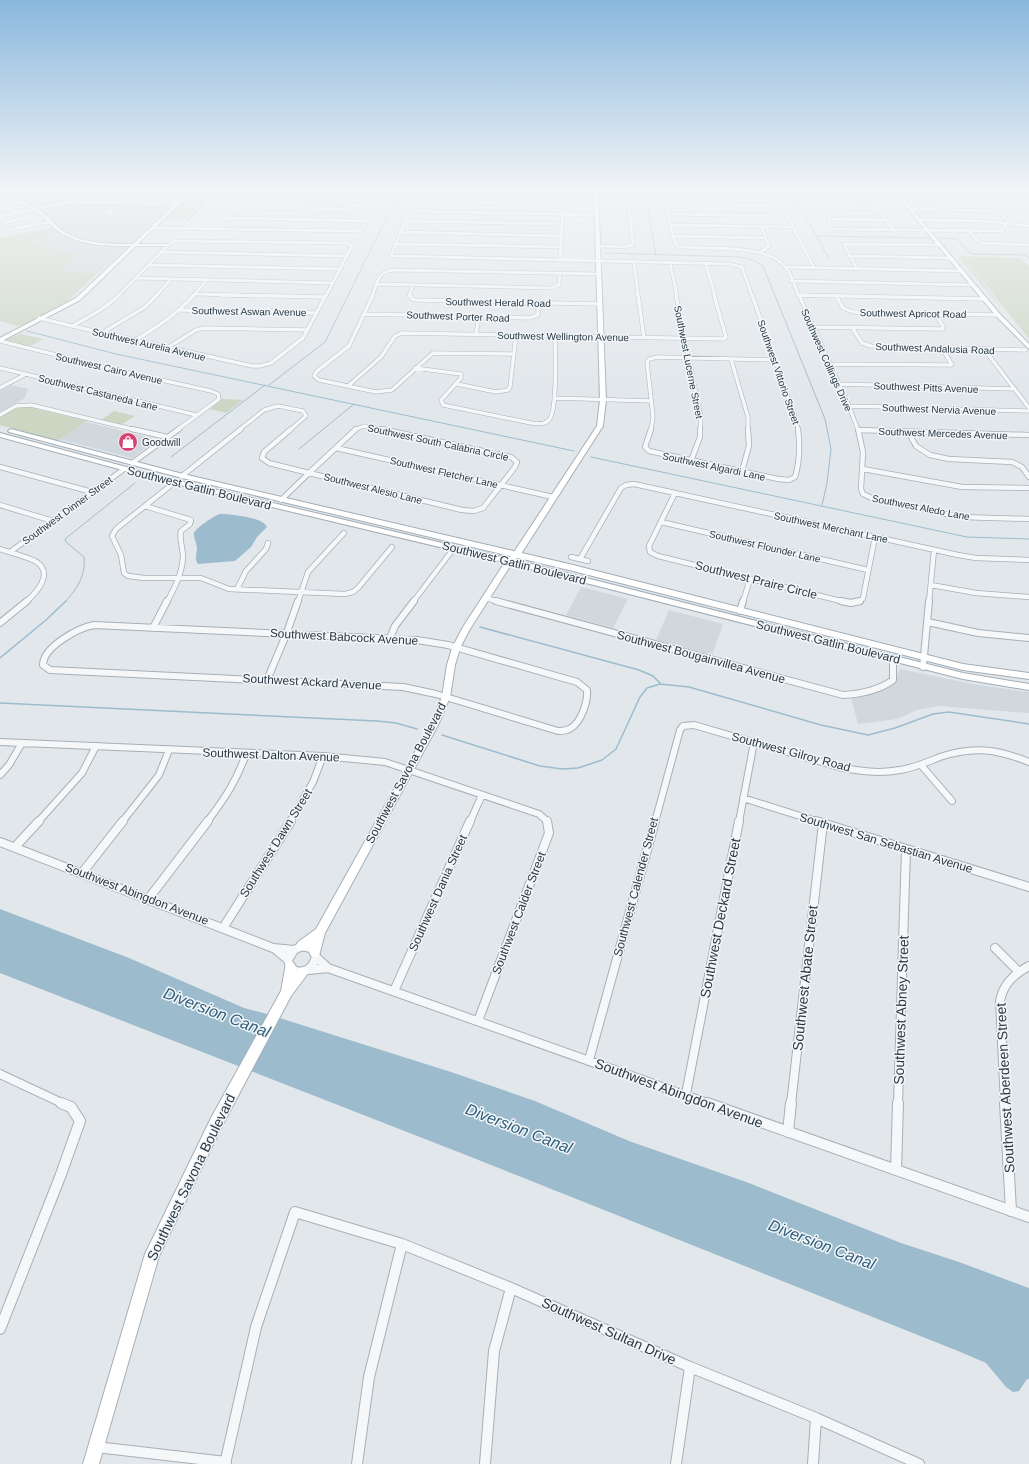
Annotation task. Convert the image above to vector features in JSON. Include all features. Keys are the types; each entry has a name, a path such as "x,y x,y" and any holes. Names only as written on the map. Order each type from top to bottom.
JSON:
{"main road":[{"name":"Southwest Gatlin Boulevard","path":"0,428 88,451 123,465 174,482 454,548 893,658 1029,676"},
{"name":"Southwest Gatlin Boulevard","path":"0,435 91,460 123,465 132,463 281,500 517,554 740,611 994,683 1029,687"},
{"path":"88,451 100,447 96,452 123,465 134,466 156,472 169,472"},
{"path":"91,460 120,466 132,463"}],"street":[{"path":"0,339 41,319 69,302 119,258"},
{"path":"72,326 105,307 155,258"},
{"path":"168,348 196,330 204,328 308,330 346,258"},
{"path":"471,258 706,264"},
{"path":"774,258 786,267 961,271"},
{"path":"809,258 814,268"},
{"path":"850,258 857,269"},
{"path":"950,258 1028,351"},
{"name":"Southwest Savona Boulevard","path":"316,954 320,932 434,725 446,697 451,665 456,648 509,562 517,554 552,497 600,426 603,400 598,261"},
{"path":"634,262 644,338"},
{"name":"Southwest Lucerne Street","path":"670,263 701,424 700,437 691,461"},
{"name":"Southwest Wellington Avenue","path":"348,386 382,356 391,345 395,336 400,333 717,340 725,338 706,264"},
{"name":"Southwest Vittorio Street","path":"706,264 735,264 743,269 796,420 800,444 796,475 794,478 786,480"},
{"path":"149,265 341,269"},
{"name":"Southwest Collings Drive","path":"786,267 791,281 849,406 858,430 863,452 862,492"},
{"path":"513,354 442,352 431,354 392,390 385,392 376,392 319,380 315,378 314,375 349,346 365,314 382,273 386,271 599,274"},
{"path":"377,284 553,288 559,285 560,274"},
{"path":"135,278 333,283"},
{"path":"102,333 145,307 171,279"},
{"path":"134,341 165,322 181,310 207,280"},
{"path":"791,281 972,285"},
{"name":"Southwest Herald Road","path":"413,285 409,296 410,298 416,300 600,304"},
{"path":"196,294 325,297"},
{"path":"798,295 984,300"},
{"name":"Southwest Apricot Road","path":"836,296 843,308 850,312 998,315"},
{"name":"Southwest Porter Road","path":"365,314 533,318 538,315 538,303"},
{"name":"Southwest Aswan Avenue","path":"181,310 317,313"},
{"path":"812,327 942,330 944,328 935,314"},
{"path":"476,334 479,317"},
{"name":"Southwest Aurelia Avenue","path":"41,319 134,341 260,366 271,363 301,341 308,330"},
{"name":"Southwest Andalusia Road","path":"853,329 860,342 867,346 1028,351"},
{"path":"457,384 496,392 506,391 510,387 516,335"},
{"path":"415,368 459,373 462,377 441,400 442,404 446,406 536,424 544,424 549,420 553,412 555,336"},
{"name":"Southwest Cairo Avenue","path":"0,339 116,370 211,391 218,394 219,399 196,415"},
{"path":"829,364 952,365 942,348"},
{"path":"984,349 1029,408"},
{"path":"554,398 652,401 647,362 650,358 774,360"},
{"path":"731,359 748,417 749,446 742,472"},
{"name":"Southwest Castaneda Lane","path":"0,368 196,415"},
{"path":"0,388 26,374"},
{"name":"Southwest Pitts Avenue","path":"838,384 1015,389"},
{"name":"Southwest Algardi Lane","path":"652,401 652,427 645,447 652,453 786,480"},
{"path":"0,415 16,406 31,405 166,437"},
{"name":"Southwest Alesio Lane","path":"182,476 264,410 275,406 304,412 306,416 264,452 262,458 269,463 462,510 478,510 484,507 501,485"},
{"name":"Southwest Nervia Avenue","path":"849,406 1029,411"},
{"path":"132,463 196,415"},
{"name":"Southwest South Calabria Circle","path":"336,448 355,429 362,426 380,428 514,458 516,465 501,485"},
{"name":"Southwest Mercedes Avenue","path":"858,430 1029,435"},
{"path":"908,432 916,446 926,454 949,459 1012,462 1022,467 1029,477"},
{"path":"281,500 308,472 336,448"},
{"name":"Southwest Fletcher Lane","path":"336,448 552,497"},
{"name":"Southwest Dinner Street","path":"10,552 92,492 123,465"},
{"path":"0,467 92,492"},
{"path":"863,469 962,487 1029,488"},
{"path":"174,482 116,529 112,536 121,555 124,573 128,576 144,578 201,578 224,588 341,594 353,592 358,588 392,547"},
{"name":"Southwest Merchant Lane","path":"580,559 620,489 626,485 634,484 934,550 976,558 1029,560"},
{"name":"Southwest Aledo Lane","path":"862,492 874,499 961,517 1029,519"},
{"name":"Southwest Praire Circle","path":"675,493 649,546 650,552 658,556 851,603 859,602 863,598 875,537"},
{"path":"0,506 53,521"},
{"path":"145,506 191,520 190,524 181,531 180,536 183,555 180,577 153,628"},
{"name":"Southwest Flounder Lane","path":"661,522 868,570"},
{"path":"267,680 286,635 308,572 344,533"},
{"path":"237,589 246,571 266,549 268,543"},
{"path":"390,638 395,626 454,548"},
{"path":"0,549 38,562 43,569 43,582 35,594 0,623"},
{"path":"924,662 934,550"},
{"path":"571,557 588,561"},
{"path":"740,611 750,579"},
{"path":"931,585 976,593 1029,597"},
{"name":"Southwest Bougainvillea Avenue","path":"486,598 843,695 854,695 885,687 893,680 893,658"},
{"path":"928,622 978,633 1029,638"},
{"name":"Southwest Babcock Avenue","path":"50,670 43,665 43,661 46,656 74,631 84,626 390,638 430,642 577,682 587,690 588,698 576,724 568,730"},
{"name":"Southwest Ackard Avenue","path":"50,670 403,687 446,697 553,730 568,730"},
{"name":"Southwest Gilroy Road","path":"694,725 839,767 863,771 899,770 921,765 964,751 973,750 1020,758 1029,762"},
{"name":"Southwest Calender Street","path":"589,1060 680,730 683,726 694,725"},
{"name":"Southwest Dalton Avenue","path":"0,742 246,754 322,756 385,762 534,811"},
{"name":"Southwest Deckard Street","path":"686,1094 754,742"},
{"path":"0,775 9,765 22,743"},
{"path":"15,847 82,773 96,746"},
{"path":"82,873 159,775 169,750"},
{"path":"149,898 228,794 238,776 246,754"},
{"name":"Southwest Dawn Street","path":"223,928 303,802 313,782 322,756"},
{"path":"921,765 952,801"},
{"name":"Southwest Dania Street","path":"394,991 482,795"},
{"name":"Southwest San Sebastian Avenue","path":"743,798 1029,887"},
{"name":"Southwest Calder Street","path":"478,1021 549,833 549,825 546,819 534,811"},
{"name":"Southwest Abate Street","path":"788,1132 822,823"},
{"name":"Southwest Abingdon Avenue","path":"0,842 149,898 273,948 298,948"},
{"name":"Southwest Abney Street","path":"896,1170 906,849"},
{"name":"Southwest Savona Boulevard","path":"298,948 320,932"},
{"path":"310,947 316,954 314,964 306,971 295,972 289,964 298,948 310,947"},
{"name":"Southwest Abingdon Avenue","path":"273,948 289,964"},
{"path":"995,948 1018,972"},
{"name":"Southwest Abingdon Avenue","path":"316,954 328,968"},
{"name":"Southwest Savona Boulevard","path":"287,992 289,964"},
{"name":"Southwest Aberdeen Street","path":"1011,1211 1000,1001 1001,992 1008,981 1018,972 1029,966"},
{"name":"Southwest Abingdon Avenue","path":"306,971 328,968 1029,1217"},
{"name":"Southwest Savona Boulevard","path":"91,1464 152,1254 216,1123 287,992 306,971"},
{"path":"0,1074 71,1107 80,1121 60,1177 0,1329"},
{"name":"Southwest Sultan Drive","path":"226,1463 256,1327 295,1212 402,1244 511,1288 690,1367 816,1418 919,1464"},
{"path":"357,1464 370,1377 402,1244"},
{"path":"485,1464 494,1350 511,1288"},
{"path":"676,1464 690,1367"},
{"path":"813,1464 816,1418"},
{"path":"96,1447 226,1463"}],"shaded area":[{"path":"72,258 115,258 98,273 62,271 59,269"},
{"path":"11,385 28,389 25,398 0,412 0,391"},
{"path":"86,422 155,439 155,441 132,458 59,439"},
{"path":"581,587 628,599 613,628 566,615"},
{"path":"669,610 723,624 712,655 656,640"},
{"path":"900,669 972,684 1029,692 1029,713 939,706 917,710 897,719 858,724 851,697 887,688 895,682"}],"green space":[{"path":"0,258 73,258 59,269 62,271 98,273 68,301 25,324 17,326 0,321"},
{"path":"959,258 961,258 978,276 1005,312"},
{"path":"961,258 1020,258 1029,266 1029,339 979,276"},
{"path":"20,334 44,339 28,347 4,341"},
{"path":"222,399 243,400 226,413 210,409"},
{"path":"28,407 87,421 57,441 0,425 0,418 17,408"},
{"path":"114,411 135,416 121,425 100,421"}],"water":[{"path":"220,514 253,518 267,527 257,537 251,547 235,561 198,564 196,560 197,548 194,533 206,522"},
{"name":"Diversion Canal","path":"0,909 129,958 244,1008 451,1072 535,1101 629,1141 749,1183 901,1243 959,1262 1029,1288 1029,1379 1027,1379 1019,1391 1013,1392 1006,1387 986,1363 958,1351 471,1157 0,973"}],"waterway":[{"path":"269,385 325,342 366,258"},
{"path":"745,258 753,260 763,266 825,419 831,449 827,483 822,505"},
{"path":"27,331 116,354 264,385"},
{"path":"171,457 264,385"},
{"path":"264,385 354,404"},
{"path":"299,449 354,404"},
{"path":"354,404 574,451"},
{"path":"591,457 967,537 1029,539"},
{"path":"65,602 80,581 84,570 84,557 66,542 65,539 135,483"},
{"path":"0,658 46,620 65,602"},
{"path":"480,627 639,670 653,676 660,683"},
{"path":"442,735 540,766 562,769 578,768 602,760 616,749 640,697 647,688 660,684 689,687 821,725 868,735 895,728 933,714 949,712 1029,724"},
{"path":"0,703 377,721 396,723 417,729"}],"place":[{"name":"Goodwill","path":"128,442"}]}
